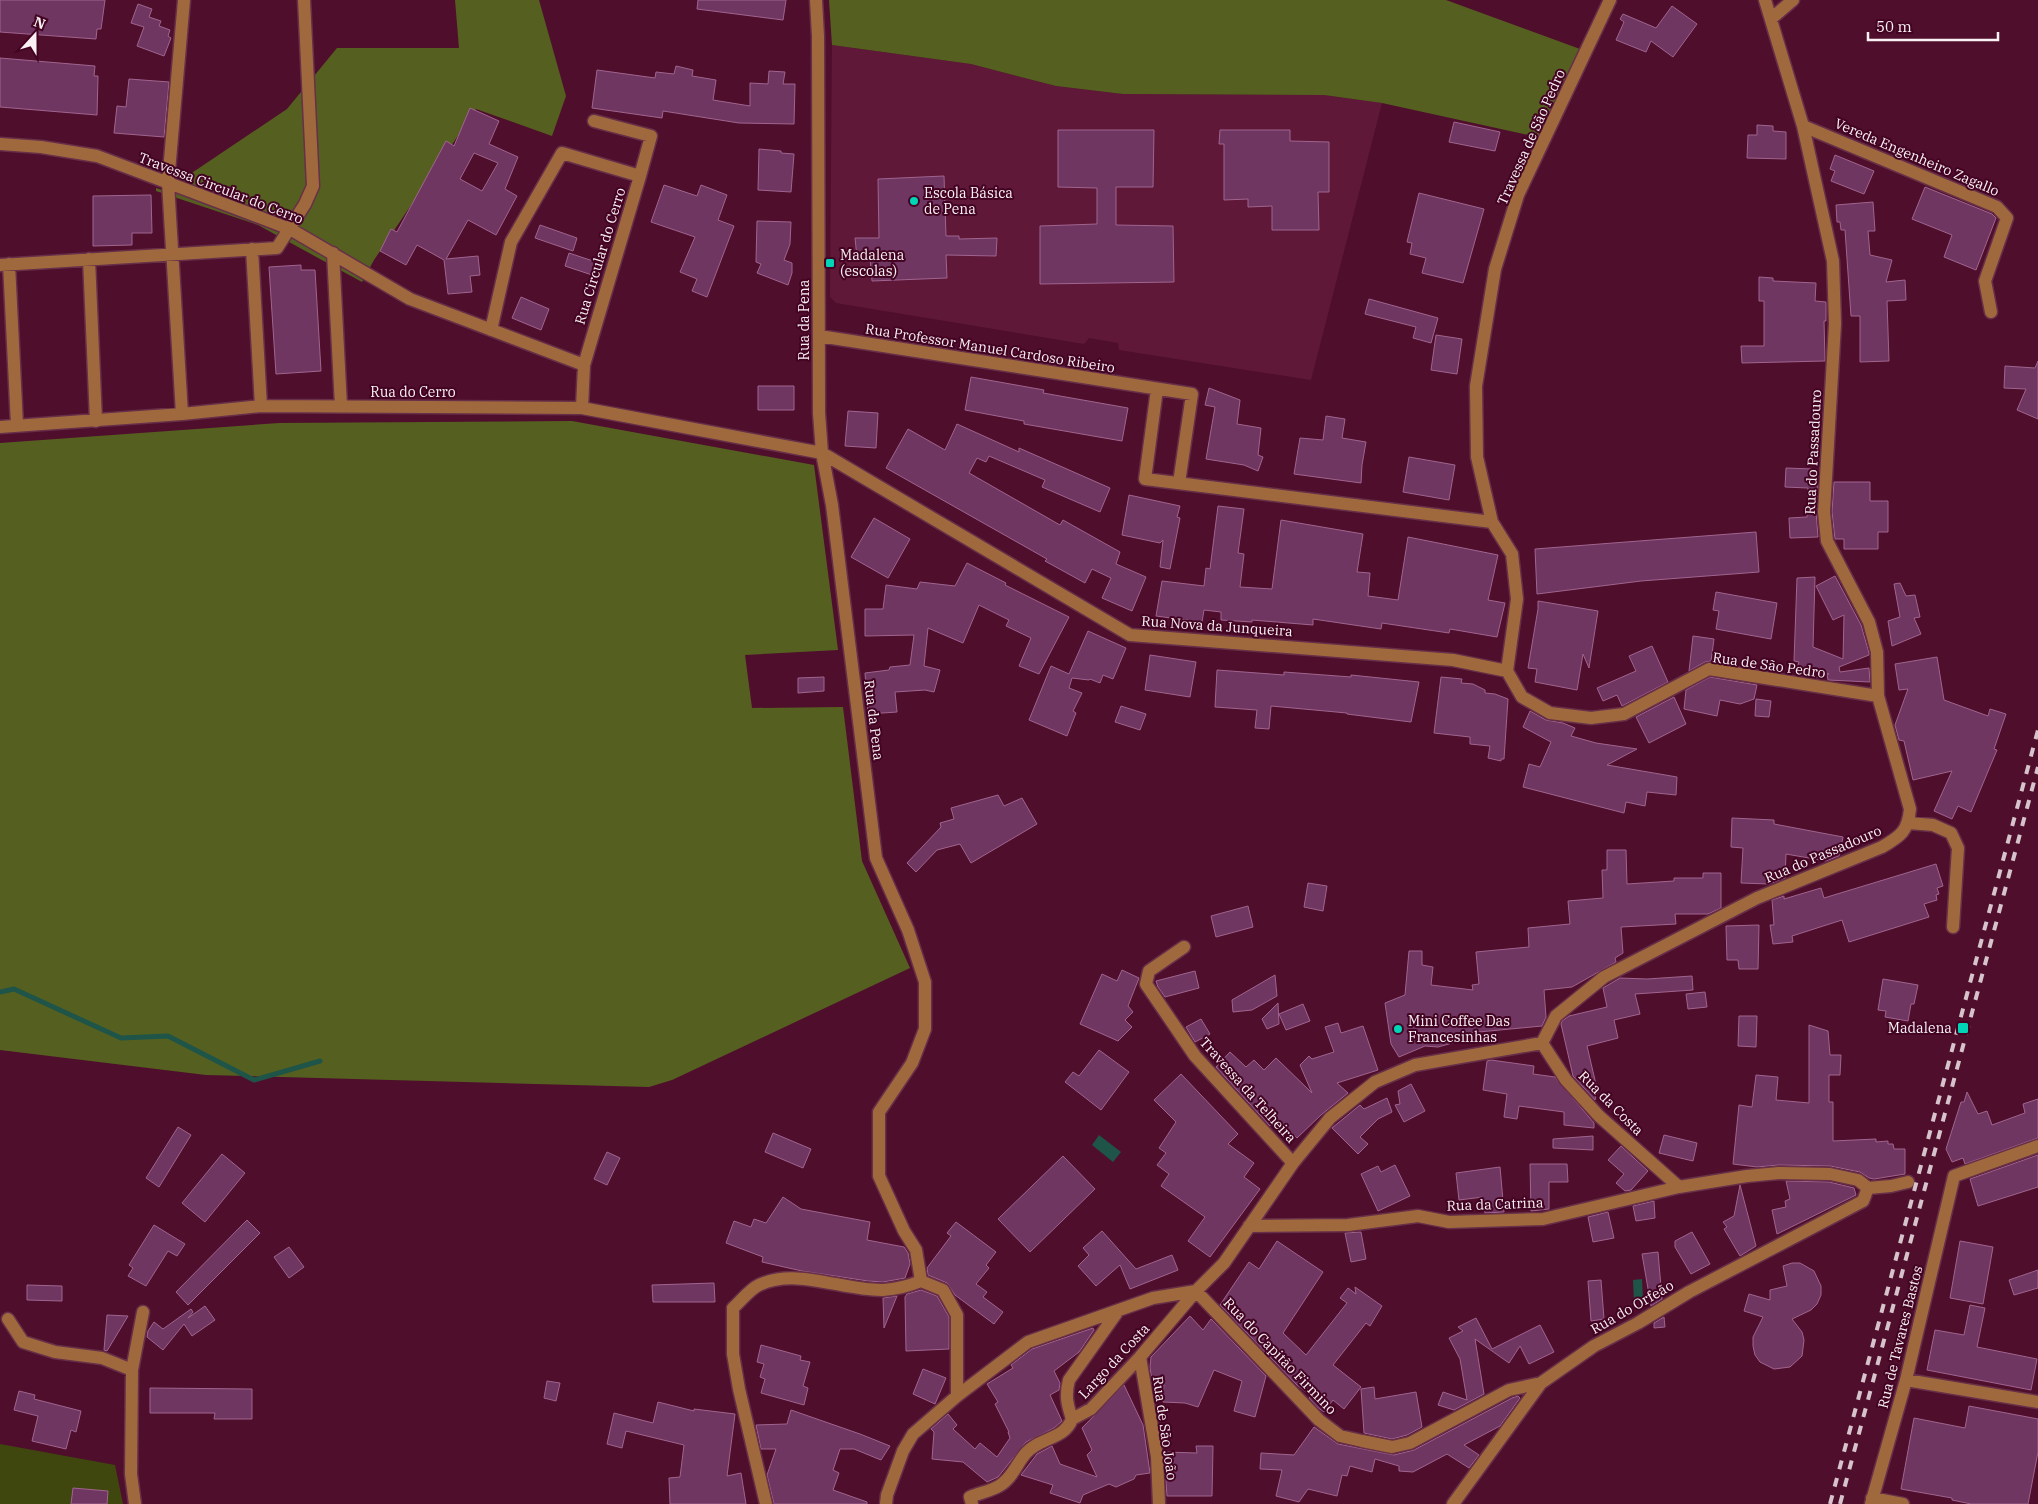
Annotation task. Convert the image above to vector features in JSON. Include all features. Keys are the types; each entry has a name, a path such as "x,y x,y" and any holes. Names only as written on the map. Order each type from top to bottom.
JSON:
{"street":[{"path":"182,414 168,183 184,0"},
{"path":"16,426 5,265 276,248 290,229 313,186 304,0"},
{"name":"Rua da Pena","path":"816,0 818,36 819,413 822,453 832,505 876,858 908,930 925,982 925,1029 912,1063 880,1112 879,1176 904,1231 916,1250 920,1281"},
{"name":"Travessa de São Pedro","path":"1507,671 1517,600 1515,581 1512,554 1492,522 1477,457 1476,386 1495,270 1518,195 1610,0"},
{"name":"Rua do Passadouro","path":"1542,1043 1556,1016 1604,977 1757,898 1882,847 1900,836 1909,823 1910,809 1878,696 1877,652 1869,622 1827,541 1824,512 1835,324 1833,261 1803,126 1772,18 1765,0"},
{"path":"1772,18 1793,0"},
{"path":"594,121 651,136 640,176"},
{"name":"Vereda Engenheiro Zagallo","path":"1803,126 1997,206 2007,218 1985,281 1991,312"},
{"name":"Travessa Circular do Cerro","path":"0,144 41,147 97,156 290,229 410,299 584,365"},
{"name":"Rua Circular do Cerro","path":"491,330 511,242 562,153 640,176 584,365 582,408"},
{"path":"252,249 261,406"},
{"path":"333,254 341,406"},
{"path":"89,260 96,421"},
{"name":"Rua Professor Manuel Cardoso Ribeiro","path":"819,336 1192,394 1179,484"},
{"path":"1157,389 1145,479 1492,522"},
{"name":"Rua do Cerro","path":"0,427 96,421 261,406 582,408 822,453"},
{"name":"Rua Nova da Junqueira","path":"822,453 1130,635 1453,660 1507,671"},
{"name":"Rua de São Pedro","path":"1507,671 1522,697 1550,713 1591,718 1624,714 1709,669 1878,696"},
{"path":"1909,823 1932,825 1951,834 1958,848 1953,927"},
{"name":"Travessa da Telheira","path":"1184,947 1148,971 1146,984 1195,1056 1293,1163"},
{"path":"886,1504 907,1442 913,1434 957,1396 1028,1342 1153,1298 1196,1291 1224,1263 1293,1163 1330,1118 1375,1082 1415,1065 1542,1043"},
{"name":"Rua da Costa","path":"1542,1043 1566,1080 1599,1116 1679,1187"},
{"name":"Rua de Tavares Bastos","path":"1871,1501 1906,1380 1954,1176 2038,1146"},
{"path":"1679,1187 1779,1173 1830,1174 1858,1180 1868,1188 1908,1182"},
{"name":"Rua da Catrina","path":"1249,1226 1348,1225 1418,1216 1449,1222 1543,1219 1679,1187"},
{"name":"Rua do Orfeão","path":"1453,1504 1541,1384 1594,1346 1638,1323 1689,1292 1864,1201 1868,1188"},
{"path":"766,1504 739,1389 733,1354 733,1308 757,1286 777,1279 883,1290 908,1286 920,1281 943,1290 958,1315 957,1396"},
{"name":"Rua do Capitão Firmino","path":"1196,1291 1319,1420 1340,1436 1392,1447 1410,1443 1509,1390 1541,1384"},
{"name":"Largo da Costa","path":"1118,1311 1069,1380 1066,1402 1072,1419 1092,1409 1140,1357 1196,1291"},
{"path":"135,1504 131,1474 132,1370 143,1312"},
{"path":"8,1319 23,1342 55,1352 102,1358 132,1370"},
{"name":"Rua de São João","path":"1140,1357 1157,1458 1159,1504"},
{"path":"1906,1380 2038,1402"},
{"path":"972,1504 970,1497 1000,1486 1016,1468 1026,1452 1041,1442 1060,1434 1069,1427 1072,1419"},
{"path":"1871,1501 1903,1504"}],"shaded area":[{"path":"832,45 971,64 1056,86 1123,94 1324,95 1382,103 1311,380 1119,350 1118,343 1089,338 1084,344 836,303 830,297"},
{"path":"1099,1135 1121,1152 1113,1162 1092,1145"},
{"path":"1642,1279 1643,1300 1634,1301 1633,1280"},
{"path":"0,1444 115,1465 123,1504 0,1504"}],"green space":[{"path":"455,0 539,0 566,96 552,136 476,109 374,260 362,282 258,225 156,191 156,188 165,191 287,109 337,48 459,48"},
{"path":"829,0 1446,0 1580,49 1538,137 1382,103 1324,95 1123,94 1056,86 971,64 832,45"},
{"path":"572,421 814,465 838,650 745,655 752,708 843,707 862,861 910,968 672,1080 649,1087 206,1075 0,1050 0,443 279,423"}],"building":[{"path":"0,0 105,0 101,29 97,29 96,39 0,32"},
{"path":"698,0 786,0 783,20 697,9"},
{"path":"138,4 152,9 149,17 161,21 159,26 170,30 168,36 171,38 164,56 137,46 144,27 131,23"},
{"path":"1672,6 1697,24 1673,57 1651,41 1646,52 1616,40 1624,22 1620,19 1623,14 1656,28"},
{"path":"0,58 95,66 94,76 98,76 97,115 0,107"},
{"path":"676,66 693,70 692,76 716,80 713,100 750,106 750,83 768,84 769,71 785,72 783,84 795,84 794,124 739,123 663,111 662,118 592,108 597,70 655,78 656,72 674,74"},
{"path":"129,79 169,82 164,137 114,133 117,106 126,107"},
{"path":"470,108 499,121 489,144 518,157 505,189 517,196 496,235 468,220 446,259 478,256 480,275 470,276 472,292 448,294 444,260 417,245 406,265 380,251 391,229 397,232 446,141 454,146","holes":["474,153 498,163 482,191 460,179"]},
{"path":"1454,122 1500,132 1495,151 1449,142"},
{"path":"1757,125 1773,126 1773,131 1786,132 1786,159 1747,158 1748,135 1757,135"},
{"path":"1058,130 1154,130 1153,187 1116,187 1116,225 1173,226 1174,282 1040,284 1040,226 1097,224 1097,188 1058,187"},
{"path":"1220,130 1290,130 1290,141 1329,142 1329,192 1318,192 1319,230 1272,230 1272,206 1248,207 1248,199 1224,200 1224,144 1219,144"},
{"path":"759,149 794,154 791,192 758,190"},
{"path":"1835,155 1874,171 1864,194 1831,181 1835,171 1830,169"},
{"path":"944,176 946,236 959,236 959,239 997,238 996,256 946,255 947,278 872,281 870,258 857,257 855,238 879,238 878,179"},
{"path":"664,185 697,196 701,185 727,195 718,220 734,226 707,297 692,291 697,279 680,272 695,237 651,222"},
{"path":"1925,187 1992,214 1996,218 1976,270 1944,257 1952,235 1912,219"},
{"path":"1419,193 1484,209 1463,283 1422,273 1426,258 1410,254 1412,243 1407,242"},
{"path":"151,195 152,233 132,233 132,245 93,246 93,196"},
{"path":"1873,202 1875,231 1868,231 1870,255 1892,260 1886,282 1905,280 1906,300 1887,301 1889,361 1860,362 1860,316 1851,316 1845,230 1841,230 1840,222 1837,222 1836,205"},
{"path":"757,221 791,222 790,244 784,260 792,263 792,273 788,285 757,273 761,264 756,262"},
{"path":"540,225 577,238 573,251 535,238"},
{"path":"569,253 596,262 592,275 565,266"},
{"path":"301,265 301,270 315,270 321,371 276,374 269,267"},
{"path":"1759,277 1773,278 1773,281 1816,283 1815,301 1826,302 1826,321 1824,321 1825,361 1742,363 1741,346 1764,346 1764,301 1759,301"},
{"path":"521,297 549,309 541,330 512,318"},
{"path":"1369,299 1438,318 1431,343 1413,338 1416,327 1365,314"},
{"path":"1436,335 1462,339 1457,374 1431,370"},
{"path":"2038,361 2038,419 2017,410 2026,389 2004,388 2005,366 2035,368"},
{"path":"971,377 1044,390 1043,393 1128,408 1122,441 1024,424 1024,421 965,410"},
{"path":"758,386 794,386 794,410 758,410"},
{"path":"1209,388 1240,400 1237,424 1261,428 1258,455 1263,457 1258,471 1244,465 1206,459 1215,407 1205,405"},
{"path":"848,411 878,413 876,448 845,446"},
{"path":"1326,416 1345,419 1342,438 1366,442 1361,483 1294,474 1300,438 1323,440"},
{"path":"957,424 1019,452 1019,448 1110,488 1100,512 1042,487 1045,480 989,456 986,462 977,458 969,473 1060,525 1063,520 1120,552 1116,564 1146,577 1132,611 1102,598 1111,578 1092,569 1085,583 1045,561 1047,559 886,468 908,429 945,450"},
{"path":"1409,457 1455,465 1449,500 1403,492"},
{"path":"1786,468 1812,469 1811,482 1818,482 1816,512 1818,537 1790,538 1789,518 1807,517 1808,488 1785,487"},
{"path":"1834,482 1870,482 1870,501 1888,501 1888,532 1878,532 1878,549 1844,549 1844,539 1835,539 1832,512"},
{"path":"1129,495 1180,506 1177,517 1180,518 1170,569 1160,567 1163,540 1160,543 1122,535"},
{"path":"1218,506 1244,509 1238,553 1244,554 1240,587 1272,589 1281,520 1363,534 1357,572 1370,573 1368,596 1398,600 1408,537 1498,555 1488,600 1505,603 1497,637 1450,629 1449,633 1382,623 1381,629 1313,619 1313,625 1252,620 1252,622 1221,620 1221,612 1204,610 1202,622 1156,616 1162,581 1204,586 1206,568 1210,569"},
{"path":"874,518 910,539 888,578 851,557"},
{"path":"1756,532 1759,572 1641,581 1537,594 1535,549"},
{"path":"967,563 1006,583 1005,585 1069,617 1039,674 1019,666 1031,638 1006,626 1009,620 979,605 963,643 928,628 924,666 940,670 934,692 925,690 895,692 897,712 868,714 865,673 889,670 890,667 910,665 914,635 865,636 865,609 883,609 886,585 917,589 920,582 955,586"},
{"path":"1835,576 1861,625 1869,653 1869,655 1839,667 1840,672 1869,668 1870,682 1828,680 1827,674 1829,674 1822,671 1819,678 1796,671 1799,662 1794,661 1797,578 1815,577 1813,647 1843,659 1844,615 1833,620 1816,586"},
{"path":"1900,583 1906,596 1915,595 1920,617 1914,618 1921,634 1892,646 1888,621 1900,617 1894,584"},
{"path":"1716,592 1777,603 1771,639 1716,629 1719,611 1713,610"},
{"path":"1538,601 1598,611 1589,668 1583,654 1577,690 1535,682 1537,669 1528,668"},
{"path":"1088,631 1126,648 1113,679 1103,675 1100,683 1090,679 1072,678 1069,688 1082,693 1073,711 1076,713 1067,736 1029,720 1051,666 1069,674"},
{"path":"1693,636 1714,639 1711,661 1705,662 1689,671"},
{"path":"1652,646 1668,682 1622,706 1617,695 1603,701 1597,688 1636,671 1629,656"},
{"path":"1150,655 1196,662 1190,697 1145,690"},
{"path":"1937,657 1944,700 1988,716 1990,709 2006,714 1994,749 1997,750 1971,812 1958,806 1952,819 1934,811 1952,771 1913,780 1904,741 1899,740 1895,725 1908,689 1899,690 1895,664"},
{"path":"1217,670 1284,675 1284,672 1351,677 1351,675 1419,682 1411,722 1347,713 1271,706 1269,729 1255,728 1257,710 1215,707"},
{"path":"824,677 824,691 798,693 798,678"},
{"path":"1441,677 1462,679 1461,683 1473,684 1485,690 1485,693 1495,694 1508,699 1504,759 1501,759 1501,761 1488,758 1490,746 1470,744 1470,737 1434,733"},
{"path":"1710,677 1757,685 1754,699 1740,704 1720,700 1717,716 1684,709 1686,690"},
{"path":"1674,697 1686,724 1649,743 1636,717"},
{"path":"1756,699 1771,701 1769,717 1755,716"},
{"path":"1121,706 1146,714 1140,730 1115,722"},
{"path":"1530,711 1546,720 1563,723 1575,728 1571,736 1596,743 1637,749 1607,765 1677,777 1676,795 1647,792 1645,806 1626,802 1624,813 1523,787 1529,764 1540,767 1551,742 1523,727"},
{"path":"998,795 1004,806 1022,798 1037,824 971,863 960,844 937,850 916,872 907,863 941,827 940,823 954,819 951,808"},
{"path":"1732,818 1774,820 1774,824 1843,837 1839,856 1826,861 1786,854 1785,878 1769,884 1741,883 1743,848 1731,847"},
{"path":"1607,850 1626,850 1627,884 1674,881 1674,878 1703,878 1703,873 1721,873 1721,908 1708,914 1675,914 1676,924 1621,927 1623,953 1615,958 1616,962 1572,987 1544,990 1546,1017 1542,1026 1468,1033 1467,1043 1456,1042 1438,1047 1425,1046 1399,1057 1391,1044 1385,1003 1405,995 1409,951 1422,951 1422,965 1433,967 1431,985 1473,990 1472,985 1479,984 1476,952 1529,947 1528,928 1570,924 1568,901 1603,898 1602,870 1607,870"},
{"path":"1936,864 1943,886 1937,888 1939,894 1936,895 1937,900 1924,904 1929,917 1849,942 1842,920 1792,936 1793,942 1773,944 1770,925 1774,925 1772,900 1784,896 1784,899 1821,888 1824,898"},
{"path":"1308,883 1327,886 1323,911 1304,907"},
{"path":"1248,906 1253,927 1216,937 1211,916"},
{"path":"1759,925 1758,969 1739,969 1738,960 1727,960 1726,926"},
{"path":"1122,970 1139,978 1128,1006 1133,1012 1125,1020 1132,1027 1118,1041 1080,1024 1102,974 1117,981"},
{"path":"1195,971 1199,988 1165,997 1158,987 1156,981"},
{"path":"1275,975 1277,996 1252,1010 1233,1012 1232,1000"},
{"path":"1692,976 1693,990 1635,994 1640,1014 1614,1020 1618,1038 1587,1046 1598,1093 1595,1100 1573,1076 1561,1024 1562,1021 1569,1016 1607,1007 1603,988 1620,978 1647,979"},
{"path":"1883,979 1918,985 1914,1004 1911,1004 1908,1021 1885,1017 1886,1011 1878,1010"},
{"path":"1705,992 1707,1007 1688,1009 1686,994"},
{"path":"1278,1003 1279,1024 1267,1029 1262,1019"},
{"path":"1303,1004 1310,1021 1286,1030 1279,1014"},
{"path":"1739,1016 1757,1016 1756,1047 1738,1046"},
{"path":"1201,1019 1210,1034 1195,1042 1186,1027"},
{"path":"1338,1023 1341,1033 1363,1026 1378,1070 1337,1083 1348,1093 1297,1138 1277,1119 1270,1126 1216,1067 1230,1052 1246,1067 1254,1060 1264,1070 1276,1058 1312,1093 1300,1065 1309,1056 1312,1059 1334,1052 1325,1027"},
{"path":"1809,1025 1828,1031 1830,1055 1841,1055 1840,1075 1829,1075 1829,1102 1833,1102 1833,1141 1876,1139 1876,1142 1888,1141 1888,1144 1893,1144 1894,1149 1905,1149 1905,1174 1874,1179 1860,1172 1830,1166 1779,1165 1757,1167 1733,1164 1739,1105 1752,1107 1756,1075 1778,1077 1776,1100 1809,1103"},
{"path":"1099,1050 1129,1072 1101,1110 1065,1082 1073,1072 1079,1076"},
{"path":"1487,1061 1534,1066 1533,1074 1555,1077 1594,1123 1594,1128 1564,1125 1564,1112 1519,1106 1517,1119 1504,1117 1507,1094 1483,1090"},
{"path":"1181,1074 1238,1134 1228,1144 1254,1163 1244,1177 1260,1189 1210,1257 1188,1241 1205,1217 1161,1186 1169,1174 1157,1165 1166,1153 1159,1148 1176,1122 1154,1100"},
{"path":"1411,1084 1425,1111 1404,1122 1395,1105 1400,1104 1398,1091"},
{"path":"1967,1092 1978,1114 1987,1111 1992,1125 2025,1113 2023,1104 2038,1099 2038,1138 1965,1164 1963,1158 1952,1162 1946,1149 1961,1102 1964,1102"},
{"path":"1387,1098 1392,1112 1378,1119 1360,1137 1368,1144 1358,1154 1332,1128 1360,1105 1364,1109"},
{"path":"178,1127 191,1135 159,1187 146,1178"},
{"path":"773,1133 811,1149 803,1168 765,1152"},
{"path":"1664,1135 1697,1143 1693,1161 1659,1153"},
{"path":"1593,1136 1593,1150 1553,1148 1553,1139"},
{"path":"1621,1146 1648,1171 1631,1190 1625,1191 1616,1183 1624,1174 1608,1160"},
{"path":"607,1152 620,1158 607,1185 594,1179"},
{"path":"222,1154 245,1173 205,1222 182,1203"},
{"path":"2038,1155 2038,1187 1978,1206 1970,1179"},
{"path":"1063,1156 1095,1189 1030,1252 998,1219"},
{"path":"1530,1164 1567,1164 1568,1182 1549,1182 1549,1209 1531,1211"},
{"path":"1395,1165 1410,1196 1378,1211 1361,1174 1378,1166 1381,1172"},
{"path":"1500,1167 1504,1212 1485,1213 1483,1197 1459,1200 1456,1173"},
{"path":"1786,1181 1829,1182 1854,1188 1856,1195 1777,1234 1772,1210 1786,1207 1785,1201 1790,1199"},
{"path":"1740,1185 1756,1246 1740,1256 1724,1229 1727,1227 1723,1222 1734,1216"},
{"path":"783,1197 801,1209 870,1222 867,1240 904,1247 908,1253 910,1264 905,1278 883,1282 868,1281 802,1271 762,1262 763,1257 726,1243 734,1221 751,1227 754,1219 766,1223"},
{"path":"1654,1201 1655,1218 1636,1221 1633,1206"},
{"path":"1608,1212 1614,1238 1593,1242 1588,1217"},
{"path":"247,1220 260,1233 188,1305 176,1292"},
{"path":"956,1222 996,1252 986,1265 989,1268 976,1284 987,1292 983,1297 1003,1312 994,1324 955,1295 947,1283 928,1275 927,1268 951,1236 947,1233"},
{"path":"154,1225 185,1244 177,1256 168,1251 146,1286 128,1276 133,1268 129,1265"},
{"path":"1102,1231 1136,1269 1172,1255 1178,1270 1130,1289 1120,1265 1096,1286 1078,1266 1089,1255 1083,1248"},
{"path":"1361,1232 1366,1259 1351,1262 1345,1233"},
{"path":"1692,1232 1710,1264 1691,1274 1675,1247 1675,1241"},
{"path":"1277,1241 1323,1272 1283,1333 1306,1355 1347,1303 1340,1298 1348,1288 1356,1294 1355,1287 1382,1306 1370,1326 1366,1323 1333,1365 1361,1387 1344,1409 1333,1400 1324,1412 1317,1407 1309,1398 1311,1396 1297,1385 1220,1305 1249,1262 1259,1269"},
{"path":"1960,1241 1993,1247 1983,1304 1950,1298"},
{"path":"289,1247 304,1267 289,1278 274,1257"},
{"path":"1658,1252 1662,1299 1651,1306 1642,1254"},
{"path":"1800,1263 1814,1271 1821,1286 1821,1295 1817,1304 1811,1310 1792,1319 1802,1332 1804,1340 1802,1356 1790,1367 1774,1369 1760,1362 1755,1355 1753,1346 1753,1337 1763,1317 1744,1311 1749,1294 1770,1300 1770,1290 1787,1286 1783,1266"},
{"path":"2038,1270 2038,1288 2014,1295 2009,1280"},
{"path":"1601,1280 1604,1319 1591,1321 1588,1281"},
{"path":"714,1283 715,1302 653,1302 652,1285"},
{"path":"27,1285 62,1286 62,1301 27,1300"},
{"path":"921,1290 937,1296 949,1317 949,1349 906,1351 905,1297 907,1294"},
{"path":"897,1296 884,1328 883,1298"},
{"path":"1970,1305 1985,1308 1977,1347 2037,1359 2031,1390 1927,1370 1935,1330 1964,1335"},
{"path":"205,1306 215,1320 192,1336 184,1324 163,1350 147,1337 148,1331 154,1322 163,1329 191,1309 193,1312 188,1318"},
{"path":"107,1315 128,1316 107,1351 104,1350"},
{"path":"1190,1316 1203,1330 1211,1319 1266,1376 1255,1417 1234,1411 1242,1381 1214,1370 1198,1407 1185,1403 1163,1402 1164,1382 1152,1381 1151,1357"},
{"path":"1664,1317 1665,1327 1654,1328 1654,1323"},
{"path":"1476,1318 1492,1349 1540,1325 1554,1352 1529,1364 1520,1346 1509,1363 1475,1339 1484,1394 1454,1410 1438,1405 1443,1392 1467,1400 1460,1359 1449,1338 1463,1331 1458,1327"},
{"path":"1093,1328 1094,1330 1079,1352 1054,1371 1060,1383 1059,1390 1050,1395 1062,1421 1054,1428 1026,1442 998,1477 987,1482 963,1462 932,1459 934,1432 931,1429 948,1414 957,1425 953,1429 975,1449 980,1443 997,1457 1010,1438 1009,1432 995,1404 998,1402 987,1384 1013,1368 1011,1365 1032,1349"},
{"path":"761,1345 801,1356 800,1360 810,1362 803,1386 808,1388 804,1405 761,1393 765,1379 760,1377 764,1364 757,1362"},
{"path":"923,1369 946,1378 935,1404 913,1394"},
{"path":"547,1381 560,1383 556,1401 544,1398"},
{"path":"1124,1385 1143,1425 1150,1473 1136,1475 1134,1479 1116,1487 1109,1484 1083,1495 1080,1503 1050,1493 1053,1485 1021,1475 1037,1454 1052,1446 1060,1464 1097,1477 1087,1455 1092,1450 1082,1428"},
{"path":"1374,1387 1375,1399 1416,1392 1422,1427 1407,1435 1392,1439 1364,1433 1361,1389"},
{"path":"150,1388 252,1389 252,1419 214,1419 215,1413 150,1413"},
{"path":"19,1391 35,1395 34,1399 81,1411 76,1432 71,1430 66,1449 32,1441 38,1416 14,1410"},
{"path":"1518,1396 1520,1398 1500,1426 1464,1445 1479,1455 1469,1468 1447,1454 1413,1472 1399,1471 1399,1466 1375,1459 1372,1472 1350,1466 1347,1476 1342,1475 1337,1496 1308,1489 1299,1502 1276,1496 1282,1470 1260,1469 1261,1453 1294,1455 1314,1427 1338,1444 1394,1455 1414,1450"},
{"path":"658,1402 694,1411 694,1409 735,1414 727,1476 741,1473 746,1504 670,1504 669,1478 680,1477 684,1445 626,1431 622,1448 607,1444 614,1413 653,1423"},
{"path":"1969,1406 2038,1419 2038,1452 2028,1504 1971,1504 1952,1500 1952,1498 1901,1489 1914,1418 1965,1428"},
{"path":"791,1410 890,1446 881,1460 854,1449 840,1449 833,1470 839,1473 833,1490 867,1502 867,1504 774,1504 767,1475 776,1449 761,1449 756,1425 787,1424"},
{"path":"1196,1446 1213,1446 1212,1496 1167,1496 1164,1452 1197,1453"},
{"path":"73,1488 108,1491 107,1504 71,1504"}],"waterway":[{"path":"0,992 14,989 121,1038 168,1036 254,1080 320,1061"}],"railway":[{"path":"1830,1504 2038,730"},
{"path":"1840,1504 2038,767"}],"place":[{"name":"Escola Básica de Pena","path":"914,201"},
{"name":"Madalena (escolas)","path":"830,263"},
{"name":"Madalena","path":"1963,1028"},
{"name":"Mini Coffee Das Francesinhas","path":"1398,1029"}]}
